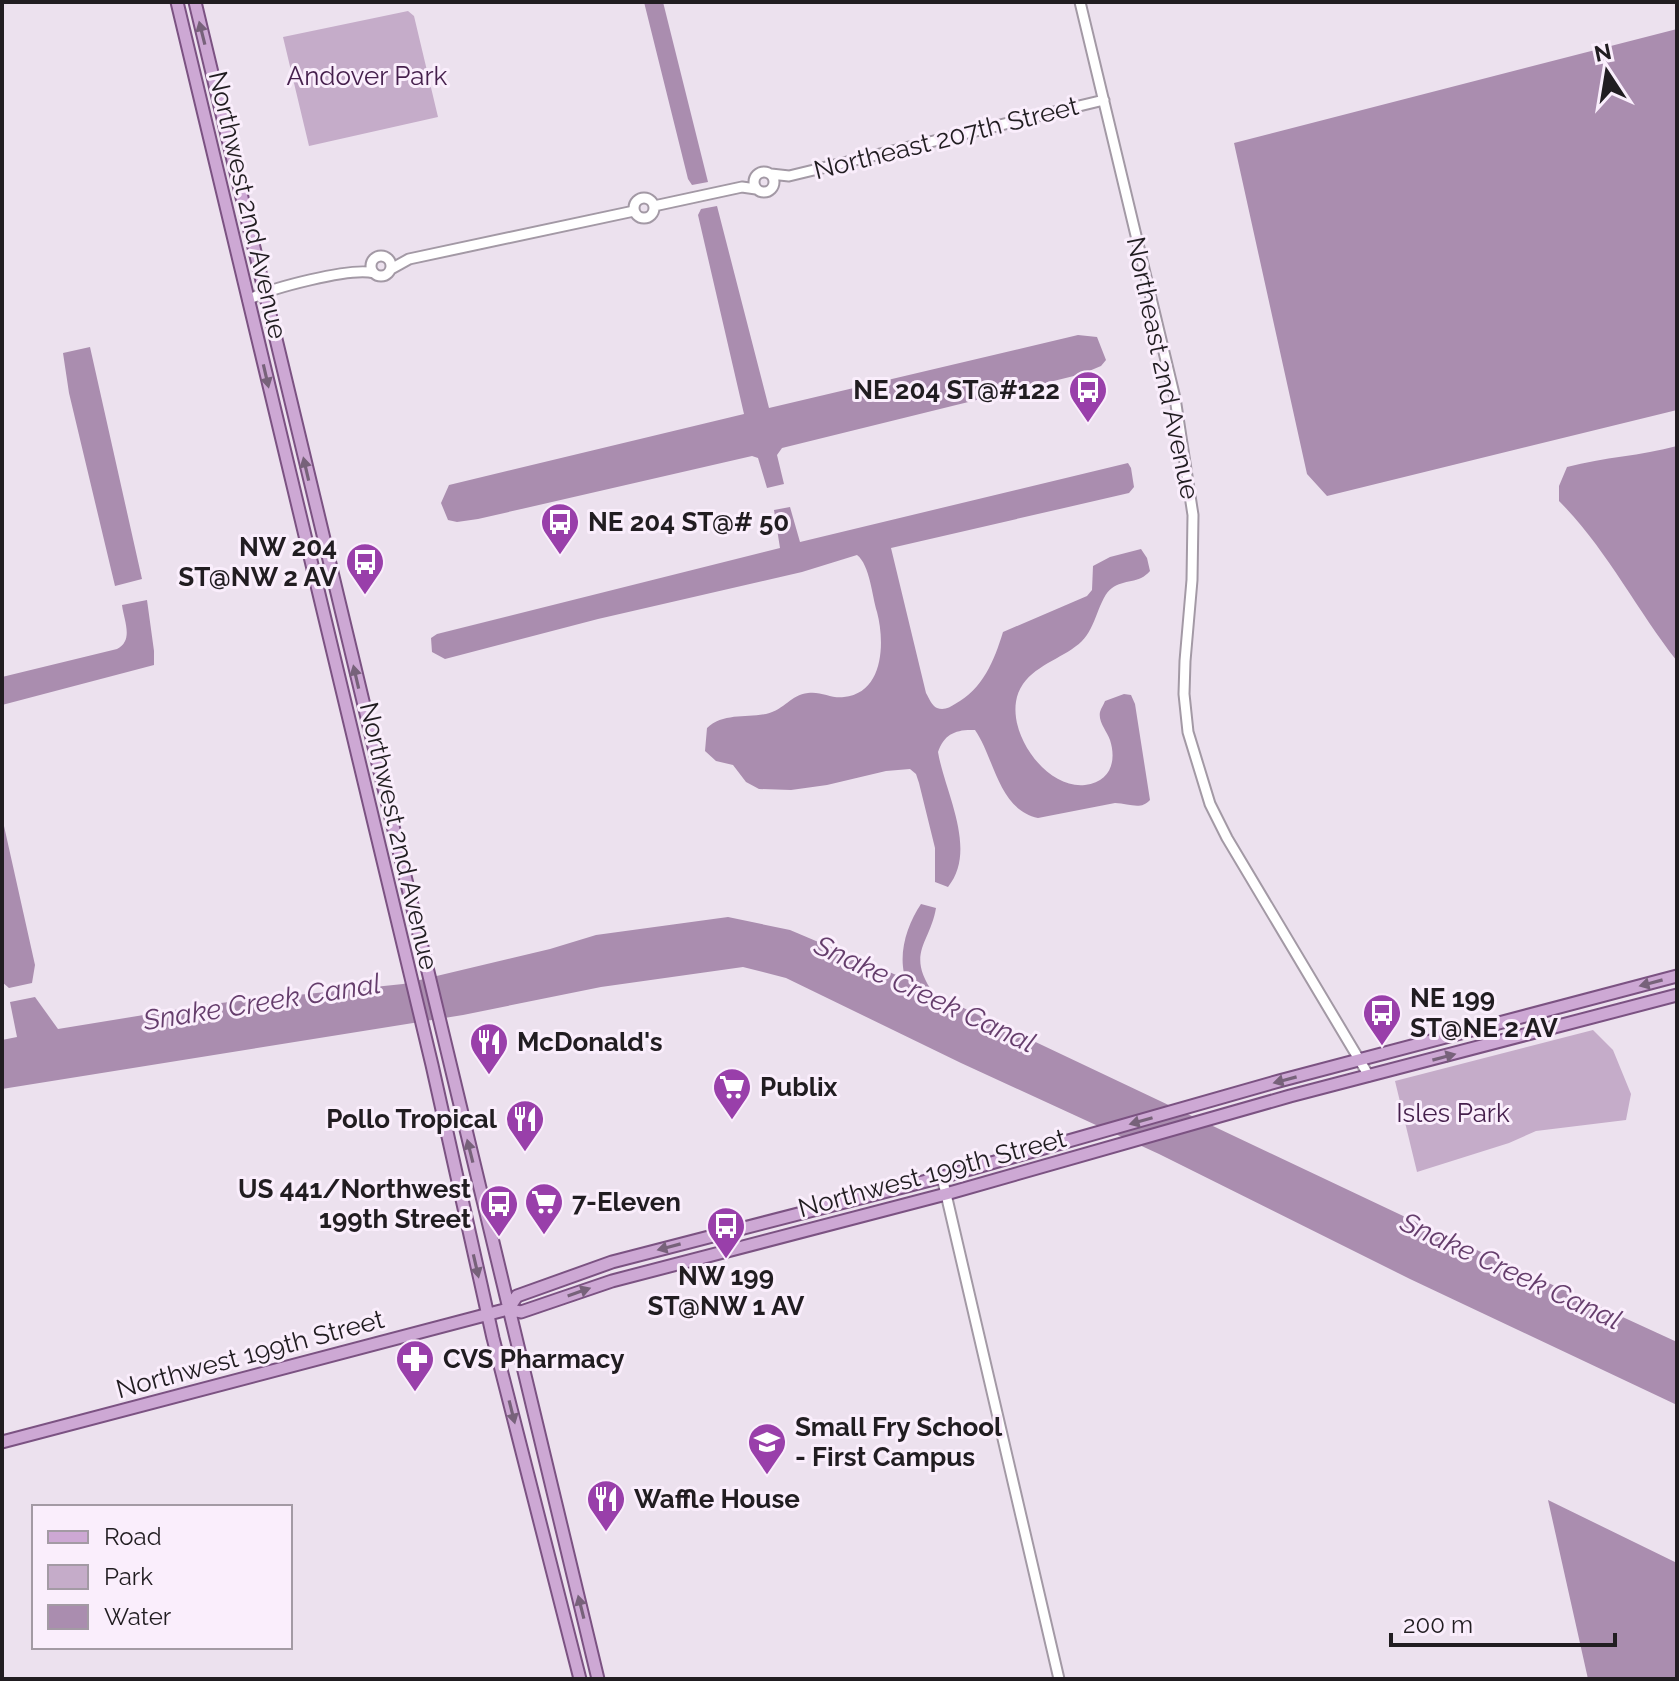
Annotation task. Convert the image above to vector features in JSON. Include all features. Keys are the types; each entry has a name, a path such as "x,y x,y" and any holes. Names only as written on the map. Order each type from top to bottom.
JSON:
{"main road":[{"name":"Northwest 2nd Avenue","path":"177,2 488,1314 580,1679"},
{"name":"Northwest 2nd Avenue","path":"195,2 598,1679"},
{"name":"Northwest 199th Street","path":"508,1309 517,1296 612,1262 942,1177 1187,1107 1677,976"},
{"name":"Northwest 199th Street","path":"2,1442 488,1314 508,1309 521,1312 612,1281 946,1194 1210,1118 1677,995"}],"street":[{"name":"Northeast 2nd Avenue","path":"1080,2 1175,398 1193,515 1184,694 1188,732 1198,771 1227,838 1369,1076"},
{"name":"Northeast 207th Street","path":"771,174 789,176 1104,100"},
{"path":"358,271 380,255 405,260 634,211 635,203 642,198 648,199 654,206 742,187 755,184 762,172 771,174 774,186 766,192 755,184"},
{"name":"Northeast 207th Street","path":"774,186 789,176"},
{"path":"388,258 391,269"},
{"path":"372,260 374,273"},
{"path":"247,295 358,271 383,276 405,260"},
{"path":"942,1177 1059,1679"}],"green space":[{"name":"Andover Park","path":"408,11 414,16 438,117 309,146 283,37"},
{"name":"Isles Park","path":"1593,1030 1613,1050 1631,1094 1626,1120 1536,1131 1509,1143 1417,1172 1395,1081"}],"water":[{"path":"644,2 663,2 708,182 692,185 688,179"},
{"path":"1677,29 1677,410 1327,496 1307,474 1234,143"},
{"path":"717,206 769,408 1078,335 1097,337 1106,360 1101,366 1082,374 782,448 777,455 784,484 767,488 758,458 752,456 478,519 448,520 441,503 449,485 744,414 698,215 701,209"},
{"path":"90,347 142,579 115,586 69,393 63,353"},
{"path":"1677,446 1677,661 1592,539 1559,501 1559,486 1567,467"},
{"path":"1128,463 1134,487 1129,493 891,548 926,693 934,706 942,709 965,698 980,682 991,664 1003,632 1087,596 1092,590 1093,566 1110,557 1141,549 1150,571 1141,578 1112,588 1082,641 1029,677 1016,699 1016,716 1020,734 1040,765 1069,784 1085,785 1100,780 1110,770 1112,763 1110,740 1100,716 1105,701 1124,694 1131,695 1150,800 1138,806 1115,803 1038,818 1014,805 1006,794 975,730 952,734 938,752 960,839 956,872 948,887 935,882 935,848 919,783 910,769 791,790 759,789 746,782 733,765 716,761 705,751 707,728 720,720 766,714 802,694 844,697 867,686 878,664 881,637 868,573 857,555 802,572 598,619 445,659 432,652 431,638 437,634 780,548 774,510 790,507 800,542"},
{"path":"147,600 154,665 2,705 2,677 117,649 127,635 122,605"},
{"path":"2,817 35,965 32,983 9,988 2,982"},
{"name":"Snake Creek Canal","path":"921,904 936,908 920,958 921,968 934,994 1677,1342 1677,1405 1410,1279 1159,1154 786,978 743,967 601,987 463,1015 2,1089 2,1040 17,1037 10,1002 35,997 58,1029 211,1004 403,984 596,935 728,917 790,930 901,977 904,973 906,937"},
{"path":"1548,1500 1677,1563 1677,1679 1588,1679"}],"place":[{"name":"NE 204 ST@#122","path":"1088,424"},
{"name":"NE 204 ST@# 50","path":"560,556"},
{"name":"NW 204 ST@NW 2 AV","path":"365,596"},
{"name":"NE 199 ST@NE 2 AV","path":"1382,1047"},
{"name":"McDonald's","path":"489,1076"},
{"name":"Publix","path":"732,1121"},
{"name":"Pollo Tropical","path":"525,1153"},
{"name":"7-Eleven","path":"544,1236"},
{"name":"US 441/Northwest 199th Street","path":"499,1238"},
{"name":"NW 199 ST@NW 1 AV","path":"726,1260"},
{"name":"CVS Pharmacy","path":"415,1393"},
{"name":"Small Fry School - First Campus","path":"767,1476"},
{"name":"Waffle House","path":"606,1533"}]}
